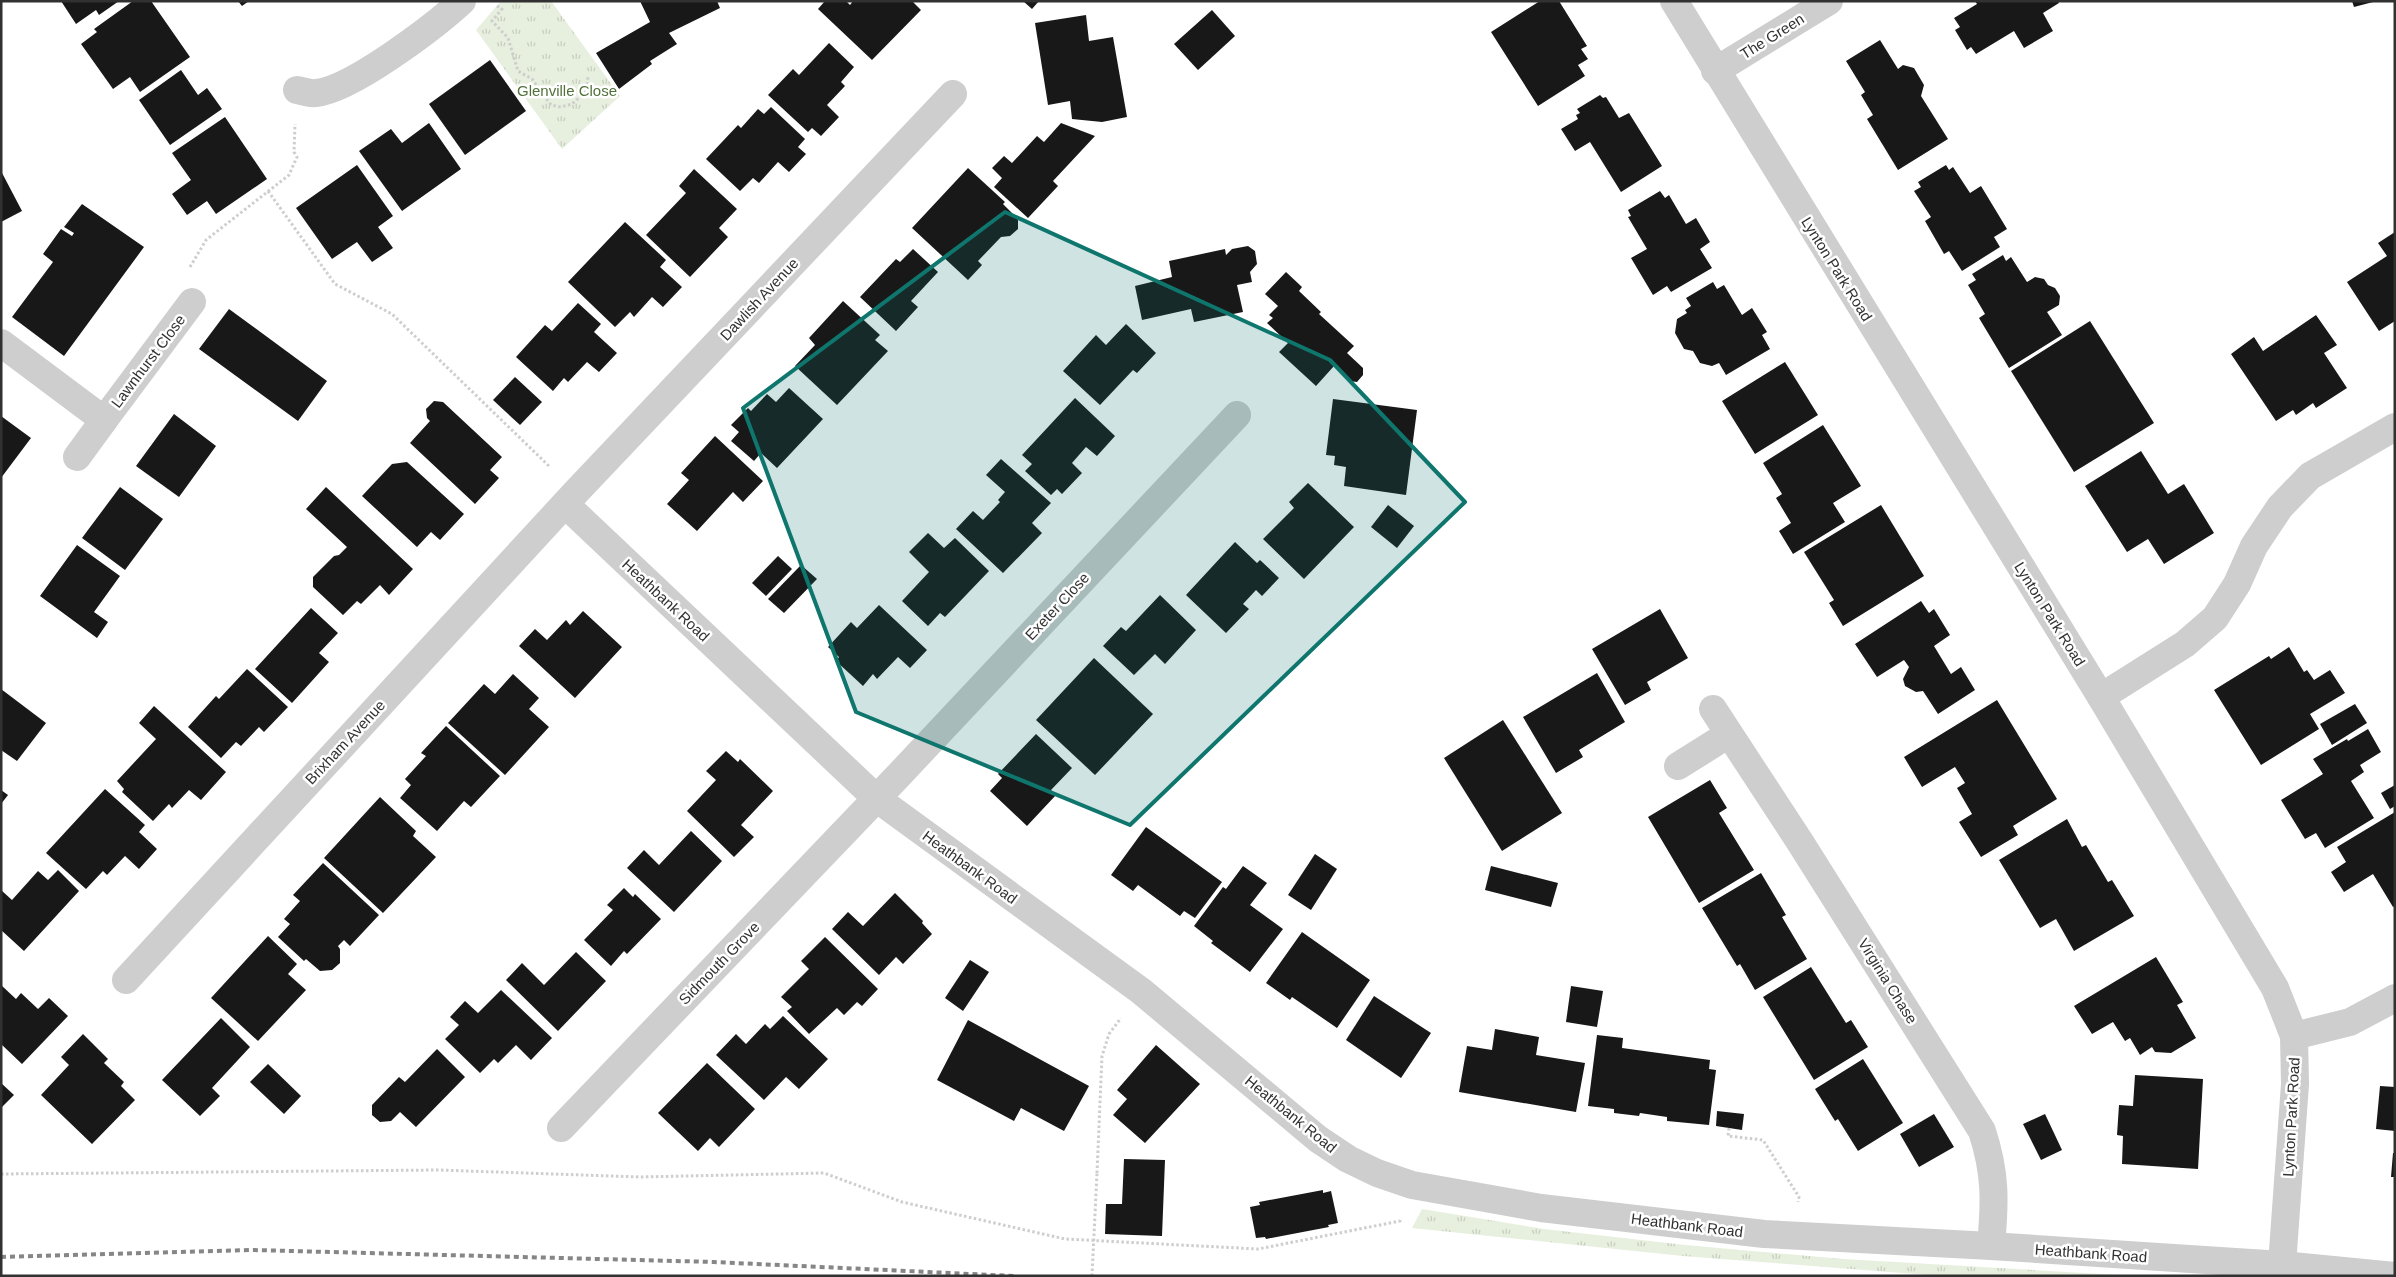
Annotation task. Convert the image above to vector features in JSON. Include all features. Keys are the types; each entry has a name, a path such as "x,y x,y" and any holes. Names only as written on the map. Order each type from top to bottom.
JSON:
{"street":[{"path":"297,90 315,93 337,88 357,78 442,20 462,1"},
{"name":"Lynton Park Road","path":"1674,1 1715,71 2101,697 2276,988 2294,1036 2295,1084 2282,1265"},
{"name":"The Green","path":"1715,71 1829,1"},
{"name":"Dawlish Avenue","path":"570,498 953,94"},
{"name":"Lawnhurst Close","path":"77,457 192,302"},
{"name":"Lawnhurst Close","path":"1,343 104,420"},
{"name":"Exeter Close","path":"876,798 1238,415"},
{"path":"2101,697 2185,644 2215,618 2237,584 2254,546 2280,507 2310,476 2395,427"},
{"name":"Heathbank Road","path":"570,498 876,798 1140,990 1318,1139 1348,1159 1377,1173 1412,1185 1444,1192 1541,1208 1764,1234 1991,1246 2282,1265 2395,1276"},
{"name":"Brixham Avenue","path":"126,980 570,498"},
{"name":"Virginia Chase","path":"1713,709 1800,842 1982,1131 1991,1159 1995,1194 1991,1246"},
{"path":"1678,766 1729,734"},
{"name":"Sidmouth Grove","path":"561,1128 876,798"},
{"path":"2294,1036 2350,1022 2395,998"}],"path":[{"path":"492,3 502,9 492,21 508,38 518,71 532,79 551,105 562,107 572,104 586,92 588,77"},
{"path":"192,302 183,278 206,240 289,175 298,157 294,152 297,90"},
{"path":"268,191 335,284 392,314 570,498"},
{"path":"1092,1276 1102,1056 1109,1034 1123,1015"},
{"path":"1729,1128 1728,1136 1763,1140 1799,1197 1798,1207"},
{"path":"1,1174 438,1170 640,1177 824,1173 902,1202 1065,1239 1258,1249 1400,1221 1403,1212"}],"highlighted area":[{"path":"1005,212 1330,360 1465,502 1130,825 856,712 743,408"}],"green space":[{"name":"Glenville Close","path":"501,1 551,1 620,96 562,149 476,30"},
{"path":"1422,1209 1544,1229 1685,1245 1843,1259 2135,1276 1941,1276 1683,1256 1412,1228"}],"building":[{"path":"61,1 119,1 99,15 96,10 76,24"},
{"path":"133,1 151,1 190,57 140,92 130,77 113,89 81,44 97,32 94,29"},
{"path":"238,1 249,1 242,6"},
{"path":"640,1 717,1 720,8 669,33 677,44 650,61 652,64 619,89 596,53 650,22"},
{"path":"825,1 846,1 850,5 853,1 912,1 921,10 872,60 818,9"},
{"path":"1023,1 1039,1 1032,9"},
{"path":"1540,1 1559,1 1587,46 1581,49 1588,59 1578,65 1585,76 1538,106 1491,32"},
{"path":"1975,1 2058,1 2059,3 2043,13 2053,31 2024,48 2014,31 1976,54 1971,47 1967,50 1955,30 1960,27 1954,18 1977,4"},
{"path":"2352,1 2373,1 2373,2 2354,7"},
{"path":"1212,10 1235,36 1198,70 1174,44"},
{"path":"1086,15 1089,41 1113,37 1127,117 1102,122 1072,119 1070,101 1048,105 1035,23"},
{"path":"1880,40 1898,69 1903,65 1914,68 1924,85 1921,96 1948,139 1898,170 1867,119 1873,115 1861,95 1865,92 1846,61"},
{"path":"829,43 854,67 841,82 845,86 827,105 839,117 821,136 812,128 808,132 768,95 793,69 799,75"},
{"path":"490,60 526,111 465,155 429,104"},
{"path":"181,70 198,95 207,88 222,109 170,145 139,100"},
{"path":"1600,95 1603,98 1606,97 1619,118 1629,113 1662,166 1621,192 1590,142 1575,151 1561,129 1578,119 1576,115 1580,113 1577,109"},
{"path":"771,107 805,139 798,147 806,154 789,172 778,162 759,183 753,178 740,191 706,159 738,125 741,128 758,109 764,114"},
{"path":"225,117 267,179 216,214 207,201 187,215 172,194 191,180 172,153"},
{"path":"429,123 461,169 402,211 359,151 391,129 402,143"},
{"path":"1061,123 1095,136 1053,181 1058,186 1028,218 994,187 1002,178 992,168 1004,156 1012,163 1037,136 1044,142"},
{"path":"357,165 393,216 378,227 393,248 372,262 357,242 332,259 296,208"},
{"path":"1946,165 1949,170 1953,167 1970,193 1981,186 2007,229 1994,237 2000,247 1962,271 1949,251 1944,254 1925,221 1931,217 1914,191 1921,187 1918,182"},
{"path":"968,168 1005,202 1003,204 1018,219 1018,229 1010,236 1001,237 978,261 982,265 968,280 912,228"},
{"path":"694,169 737,209 719,228 728,237 690,277 646,235 686,193 679,186"},
{"path":"1,171 22,211 1,222"},
{"path":"1660,191 1665,198 1669,195 1686,224 1696,218 1710,242 1700,249 1712,268 1671,292 1667,286 1653,295 1631,258 1647,249 1628,217 1631,216 1628,210"},
{"path":"82,204 144,247 64,356 12,317 53,262 43,254 61,229 72,236 74,233 64,227"},
{"path":"625,222 666,260 660,267 682,287 663,307 652,297 634,317 630,312 615,327 568,282"},
{"path":"2395,232 2395,321 2379,331 2347,282 2387,256 2378,243"},
{"path":"1248,246 1255,251 1257,264 1250,272 1252,282 1237,285 1243,312 1194,322 1191,309 1142,320 1135,286 1172,277 1169,261 1225,249 1226,255 1232,249"},
{"path":"913,249 938,272 911,301 918,307 896,331 860,297 896,259 900,262"},
{"path":"2003,255 2006,261 2011,257 2027,282 2035,277 2044,279 2048,285 2055,288 2060,296 2059,305 2047,312 2062,335 2009,368 1979,318 1985,314 1968,285 1976,280 1972,274"},
{"path":"1286,272 1302,287 1299,291 1321,312 1319,314 1354,346 1347,353 1363,368 1363,375 1357,382 1349,381 1334,366 1316,386 1279,352 1288,343 1267,323 1273,318 1269,315 1278,306 1265,294"},
{"path":"1713,282 1717,289 1724,285 1742,315 1752,308 1767,332 1762,335 1770,349 1726,375 1719,363 1712,366 1700,363 1693,351 1684,349 1675,333 1677,319 1687,313 1685,310 1691,306 1686,298"},
{"path":"843,301 880,335 875,340 888,351 837,405 795,366 815,345 809,338"},
{"path":"578,303 601,324 594,332 617,353 599,372 587,362 568,382 564,378 553,391 516,357 545,325 552,331"},
{"path":"229,309 327,381 298,421 199,349"},
{"path":"2316,315 2337,345 2324,353 2347,388 2316,408 2313,403 2296,415 2293,410 2276,421 2231,354 2254,337 2263,351"},
{"path":"2090,321 2154,423 2074,472 2011,371"},
{"path":"1126,324 1156,353 1137,373 1133,370 1100,405 1063,371 1096,335 1106,345"},
{"path":"1785,362 1818,415 1755,454 1722,401"},
{"path":"515,377 542,402 520,425 493,400"},
{"path":"789,388 823,419 777,468 761,453 754,461 731,441 739,432 731,425 748,408 751,411 767,394 776,402"},
{"path":"1075,398 1115,436 1097,456 1086,447 1072,463 1082,473 1062,494 1057,489 1051,495 1025,471 1032,464 1022,455"},
{"path":"1333,399 1417,410 1406,495 1344,486 1346,467 1334,465 1335,456 1326,455"},
{"path":"434,401 443,402 502,457 490,470 499,478 475,504 410,443 430,421 427,418 426,409"},
{"path":"174,414 216,446 179,497 136,466"},
{"path":"1,416 31,438 1,478"},
{"path":"1823,425 1861,486 1833,503 1845,522 1793,554 1779,531 1791,523 1776,498 1782,494 1763,463"},
{"path":"715,436 763,481 743,502 733,492 697,531 667,504 689,480 681,473"},
{"path":"2141,451 2168,494 2184,484 2214,533 2164,564 2148,539 2127,552 2085,486"},
{"path":"1001,459 1051,503 1032,523 1042,533 1003,573 956,529 973,511 983,520 1000,502 998,500 1005,492 986,475"},
{"path":"407,462 464,514 440,540 431,532 417,547 362,496 392,464"},
{"path":"1308,483 1354,527 1304,579 1263,539 1294,508 1289,502"},
{"path":"120,487 163,519 125,570 82,538"},
{"path":"326,487 413,569 389,595 380,585 361,604 357,601 343,615 313,587 313,577 334,556 339,555 347,547 306,509"},
{"path":"1388,505 1414,526 1397,548 1371,527"},
{"path":"1881,505 1924,576 1843,626 1829,603 1834,600 1804,552"},
{"path":"928,533 944,548 955,538 989,571 945,617 940,613 928,626 902,601 929,572 909,552"},
{"path":"1235,542 1257,563 1260,560 1279,578 1262,596 1256,590 1243,604 1249,609 1226,633 1186,595"},
{"path":"77,545 120,576 94,612 108,622 97,638 40,596"},
{"path":"778,556 792,569 766,596 752,583"},
{"path":"801,565 817,579 784,613 768,599"},
{"path":"1160,595 1196,630 1165,664 1155,654 1134,675 1103,646 1121,627 1126,631"},
{"path":"1921,601 1929,613 1934,609 1950,635 1934,646 1951,674 1961,667 1975,690 1938,714 1923,691 1916,692 1905,686 1903,679 1909,667 1904,660 1877,677 1855,644"},
{"path":"879,605 927,650 910,668 898,657 877,679 873,674 863,686 836,661 839,657 828,647 851,622 857,628"},
{"path":"311,608 338,633 319,653 329,662 292,703 255,669"},
{"path":"1660,609 1688,658 1647,682 1651,690 1625,705 1592,649"},
{"path":"583,611 622,647 575,698 519,646 535,629 547,640 566,620 570,625"},
{"path":"2289,647 2304,672 2307,670 2314,680 2330,670 2345,693 2310,714 2319,729 2261,765 2214,690 2269,656 2271,659"},
{"path":"1094,658 1153,714 1095,775 1036,720"},
{"path":"247,669 288,707 264,732 259,727 241,746 236,742 221,758 188,727 216,696 219,699"},
{"path":"1597,673 1625,722 1579,750 1583,757 1556,773 1523,717"},
{"path":"513,674 539,698 529,709 549,727 505,775 448,723 484,684 495,694"},
{"path":"1,689 46,723 17,761 1,750"},
{"path":"1997,700 2057,799 2013,826 2018,835 1981,857 1959,822 1972,814 1957,788 1965,783 1955,767 1922,787 1904,757"},
{"path":"2355,704 2367,723 2332,745 2320,724"},
{"path":"154,706 226,772 201,800 189,790 172,808 169,804 153,821 122,792 124,789 117,781 156,739 139,723"},
{"path":"1503,720 1562,813 1502,851 1444,758"},
{"path":"446,726 500,776 471,807 464,801 437,831 400,798 411,785 405,779 426,756 421,753"},
{"path":"2368,729 2381,752 2360,765 2364,772 2351,781 2374,818 2325,848 2316,833 2305,839 2281,800 2323,774 2313,759"},
{"path":"1036,734 1072,768 1051,790 1056,795 1027,826 990,791 1002,778 998,774"},
{"path":"726,751 738,762 740,759 773,791 741,825 754,837 734,857 687,811 716,780 706,771"},
{"path":"1710,780 1727,808 1719,813 1754,870 1699,903 1648,817"},
{"path":"2395,785 2395,806 2390,809 2381,793"},
{"path":"105,789 145,825 139,832 157,849 139,869 125,856 107,875 103,871 86,889 46,853"},
{"path":"1,790 8,795 1,804"},
{"path":"380,797 416,831 413,836 436,857 383,913 324,858"},
{"path":"2395,812 2395,906 2393,907 2373,874 2344,892 2331,872 2346,862 2337,847"},
{"path":"2067,819 2082,847 2086,845 2108,882 2112,880 2134,916 2074,951 2056,919 2040,928 1999,860"},
{"path":"1146,827 1222,882 1195,918 1184,911 1180,916 1138,885 1133,891 1111,875"},
{"path":"691,831 722,861 674,912 627,868 644,850 659,865"},
{"path":"1315,854 1337,869 1311,910 1288,895"},
{"path":"323,863 379,915 350,946 344,940 338,946 340,949 340,963 332,970 320,971 306,959 304,961 278,937 290,924 284,919 300,901 293,895"},
{"path":"1243,866 1267,883 1250,905 1283,929 1250,972 1211,943 1213,941 1194,926 1223,887 1226,889"},
{"path":"1491,866 1558,883 1551,907 1485,890"},
{"path":"58,870 79,891 24,951 1,930 1,890 12,900 38,871 48,880"},
{"path":"1761,873 1786,915 1782,917 1807,959 1755,990 1740,964 1737,966 1702,908"},
{"path":"624,888 633,897 635,894 661,919 627,954 624,951 611,966 584,940 613,910 607,905"},
{"path":"895,893 923,921 922,923 932,934 903,964 896,957 879,975 832,929 848,912 863,926"},
{"path":"1302,932 1370,980 1337,1028 1292,997 1290,1000 1266,983"},
{"path":"268,936 297,964 288,974 306,990 258,1041 211,998"},
{"path":"825,937 878,989 862,1006 857,1002 844,1015 837,1008 809,1034 787,1011 792,1007 781,997 809,969 801,961"},
{"path":"576,952 606,981 558,1031 506,980 522,963 544,985"},
{"path":"2156,957 2183,1002 2177,1005 2196,1038 2171,1053 2155,1052 2152,1047 2140,1055 2130,1038 2125,1041 2113,1022 2092,1034 2074,1006"},
{"path":"970,960 989,972 963,1011 945,998"},
{"path":"1811,967 1846,1023 1851,1020 1868,1047 1814,1080 1763,997"},
{"path":"1,985 16,999 21,993 38,1009 49,998 68,1016 22,1064 1,1044"},
{"path":"1571,986 1603,991 1597,1027 1566,1022"},
{"path":"501,990 552,1038 531,1060 516,1045 498,1063 494,1059 480,1073 445,1039 459,1025 450,1017 465,1001 478,1013"},
{"path":"1374,996 1431,1033 1401,1078 1346,1040"},
{"path":"783,1016 828,1059 799,1089 786,1077 764,1100 716,1055 736,1034 746,1044 765,1024 770,1029"},
{"path":"221,1018 250,1047 212,1088 220,1096 200,1116 162,1080"},
{"path":"968,1020 1089,1086 1064,1131 1021,1108 1014,1121 937,1080"},
{"path":"1495,1029 1539,1037 1536,1055 1585,1063 1576,1112 1459,1092 1467,1046 1492,1050"},
{"path":"83,1034 108,1059 104,1063 124,1082 121,1086 135,1100 92,1144 41,1095 69,1065 61,1057"},
{"path":"1597,1035 1623,1038 1622,1048 1710,1060 1709,1069 1716,1070 1709,1125 1667,1121 1667,1117 1640,1113 1639,1116 1614,1113 1614,1109 1588,1106"},
{"path":"1156,1045 1200,1084 1145,1143 1113,1115 1127,1099 1117,1090"},
{"path":"437,1049 465,1077 416,1127 400,1112 391,1121 380,1122 372,1115 372,1105 399,1077 405,1082"},
{"path":"1863,1059 1903,1123 1858,1151 1838,1119 1835,1121 1815,1089"},
{"path":"707,1063 755,1109 719,1147 710,1138 698,1151 658,1113"},
{"path":"268,1064 301,1096 284,1114 250,1082"},
{"path":"2135,1075 2203,1079 2198,1169 2122,1164 2123,1136 2117,1135 2119,1105 2133,1106"},
{"path":"1,1083 14,1095 1,1108"},
{"path":"2380,1086 2395,1087 2395,1131 2376,1129"},
{"path":"1717,1111 1744,1114 1742,1130 1716,1126"},
{"path":"1934,1114 1954,1147 1919,1167 1900,1134"},
{"path":"2045,1114 2062,1150 2041,1160 2023,1124"},
{"path":"2393,1153 2395,1153 2395,1177 2391,1177"},
{"path":"1124,1159 1165,1160 1162,1236 1105,1234 1106,1204 1122,1204"},
{"path":"1323,1190 1323,1193 1331,1191 1338,1223 1328,1225 1329,1227 1266,1239 1265,1237 1256,1238 1250,1207 1260,1205 1259,1202"}],"railway":[{"path":"1,1257 253,1250 714,1262 1014,1276"}]}
